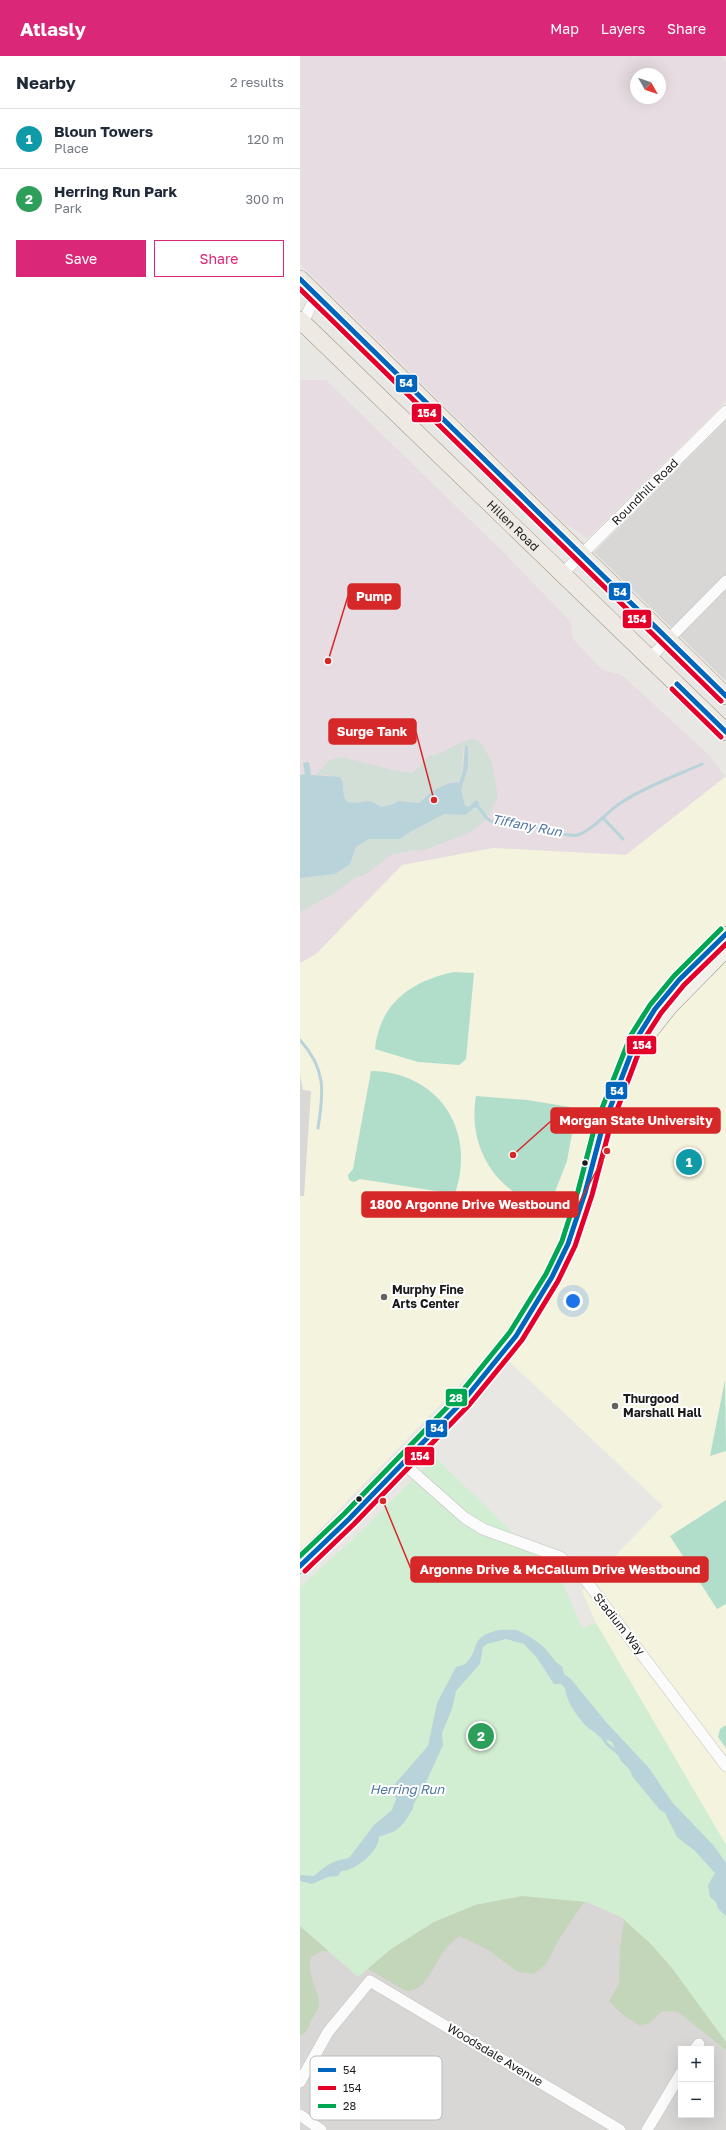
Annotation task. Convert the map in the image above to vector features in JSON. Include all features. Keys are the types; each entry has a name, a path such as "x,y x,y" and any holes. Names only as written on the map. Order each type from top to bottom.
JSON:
{"main road":[{"path":"300,279 726,696"},
{"name":"Hillen Road","path":"301,323 563,573 726,732"},
{"path":"300,1566 404,1464 490,1370 516,1336 552,1277 568,1244 585,1193 602,1130 630,1060 637,1038 655,1009 683,976 726,934"},
{"path":"630,1060 670,1007 726,950"}],"street":[{"path":"301,323 316,295"},
{"name":"Roundhill Road","path":"563,573 726,411"},
{"path":"650,658 726,581"},
{"name":"Stadium Way","path":"404,1464 460,1514 483,1529 560,1557 584,1578 726,1766"},
{"name":"Woodsdale Avenue","path":"315,2056 328,2032 370,1981 620,2130"},
{"name":"Woodsdale Avenue","path":"300,2082 310,2064"},
{"path":"647,2130 678,2078"},
{"path":"300,2115 321,2130"}],"shaded area":[{"path":"300,56 720,56 726,61 726,401 587,539 572,527 566,525 300,264"},
{"path":"300,380 326,380 501,550 570,621 573,639 602,670 622,675 710,756 725,777 626,855 493,848 300,963"},
{"path":"726,420 726,681 594,552"},
{"path":"473,739 479,741 491,760 498,796 490,813 482,824 467,834 427,849 392,854 365,875 356,877 336,892 300,912 300,878 335,874 350,864 356,847 369,839 400,839 444,814 465,815 469,811 471,804 469,807 465,806 461,790 468,766 468,747 463,748 462,781 459,783 452,781 443,785 434,793 423,797 420,803 404,801 381,807 371,801 353,803 347,802 342,790 343,781 329,775 316,775 330,760 342,757 393,770 413,773 429,756 441,753 461,742"},
{"path":"725,777 726,1845 596,1623 582,1591 663,1506 495,1348 300,1550 300,963 315,955 402,865 493,848 626,855"},
{"path":"300,1075 303,1090 311,1091 304,1196 300,1196"},
{"path":"435,1457 562,1581 582,1628 596,1623 726,1845 726,2042 672,1968 651,1944 621,1917 587,1902 522,1896 475,1905 434,1922 391,1949 358,1977 300,1926 300,1587 363,1530"},
{"path":"488,1690 505,1700 531,1694 542,1695 551,1699 576,1724 582,1739 605,1760 608,1769 607,1779 616,1798 643,1822 658,1847 685,1871 692,1874 700,1886 706,1900 720,1914 726,1925 726,2050 678,2012 662,2011 650,2023 640,2026 622,2014 609,2001 619,1984 620,1947 624,1921 611,1888 606,1886 595,1889 591,1892 561,1936 546,1964 534,1974 518,1972 488,1950 459,1936 444,1951 428,1978 413,1990 406,1991 338,1952 322,1951 311,1957 310,1964 311,1976 319,2004 307,2030 300,2036 300,1900 323,1891 355,1887 362,1882 374,1865 382,1857 409,1846 413,1841 416,1830 413,1804 423,1789 443,1745 459,1732 477,1703 479,1693"},
{"path":"558,1898 587,1902 621,1916 651,1944 726,2042 726,2130 300,2130 300,1926 372,1965"}],"green space":[{"path":"454,972 474,973 466,1059 459,1065 418,1062 375,1049 378,1033 383,1019 400,997 411,988 424,981"},
{"path":"371,1071 395,1074 416,1082 433,1094 447,1109 456,1128 461,1148 460,1171 455,1194 360,1179 354,1182 349,1180 348,1175 353,1169"},
{"path":"476,1096 527,1100 570,1107 575,1117 567,1161 549,1207 531,1201 514,1192 501,1181 490,1167 481,1151 476,1134 474,1115"},
{"path":"725,1380 726,1451 710,1456"},
{"path":"726,1500 726,1604 717,1609 670,1536"},
{"path":"726,1725 726,1748 718,1737 720,1729"}],"water":[{"path":"465,745 468,747 468,767 461,790 465,806 469,807 476,800 480,803 465,815 444,814 400,839 369,839 356,847 350,864 335,874 300,878 300,775 305,774 303,763 309,762 311,775 340,777 343,782 344,795 347,802 353,803 371,801 381,807 394,804 398,801 420,803 438,788 450,783 459,783 463,771"},
{"name":"Herring Run","path":"498,1630 517,1630 538,1642 546,1649 556,1662 562,1666 564,1674 571,1679 606,1722 649,1768 672,1802 714,1846 726,1863 726,1916 718,1909 716,1902 710,1897 708,1885 715,1873 695,1851 677,1837 665,1813 660,1810 632,1776 630,1770 621,1761 612,1742 598,1736 586,1726 567,1698 565,1688 561,1684 554,1684 537,1658 524,1644 506,1639 487,1644 483,1647 480,1664 456,1691 452,1709 442,1733 443,1745 423,1789 414,1803 413,1809 403,1824 395,1831 379,1837 378,1843 371,1854 353,1868 341,1871 338,1876 328,1877 312,1884 300,1881 300,1875 314,1876 330,1864 338,1860 349,1858 374,1825 392,1810 396,1799 392,1789 428,1746 437,1703 456,1667 466,1663 473,1654 478,1641 485,1635"}],"waterway":[{"name":"Tiffany Run","path":"475,805 488,819 494,822 528,825 573,836 590,829 616,806 632,796 702,764"},
{"path":"603,818 623,839"},
{"path":"300,1040 315,1061 319,1071 322,1092 318,1128"},
{"name":"Herring Run","path":"601,1735 607,1744 619,1754"}],"transit line":[{"name":"54","path":"300,279 726,696"},
{"name":"154","path":"300,289 721,701"},
{"name":"54","path":"677,684 726,732"},
{"name":"154","path":"672,689 721,737"},
{"name":"28","path":"300,1556 344,1514 459,1395 510,1332 546,1274 562,1241 578,1191 595,1126 631,1035 650,1005 674,976 721,929"},
{"name":"54","path":"300,1566 349,1519 464,1400 516,1336 552,1277 568,1244 585,1193 602,1129 637,1038 655,1009 679,980 726,934"},
{"name":"154","path":"305,1571 354,1524 469,1405 522,1340 558,1281 575,1246 592,1195 609,1131 643,1041 661,1013 684,985 726,944"}],"place":[{"name":"Pump","path":"328,661"},
{"name":"Surge Tank","path":"434,800"},
{"name":"1800 Argonne Drive Westbound","path":"607,1151"},
{"name":"Morgan State University","path":"513,1155"},
{"name":"Bloun Towers","path":"689,1162"},
{"name":"Murphy Fine Arts Center","path":"384,1297"},
{"name":"Thurgood Marshall Hall","path":"615,1406"},
{"name":"Argonne Drive & McCallum Drive Westbound","path":"383,1501"},
{"name":"Herring Run Park","path":"481,1736"}]}
